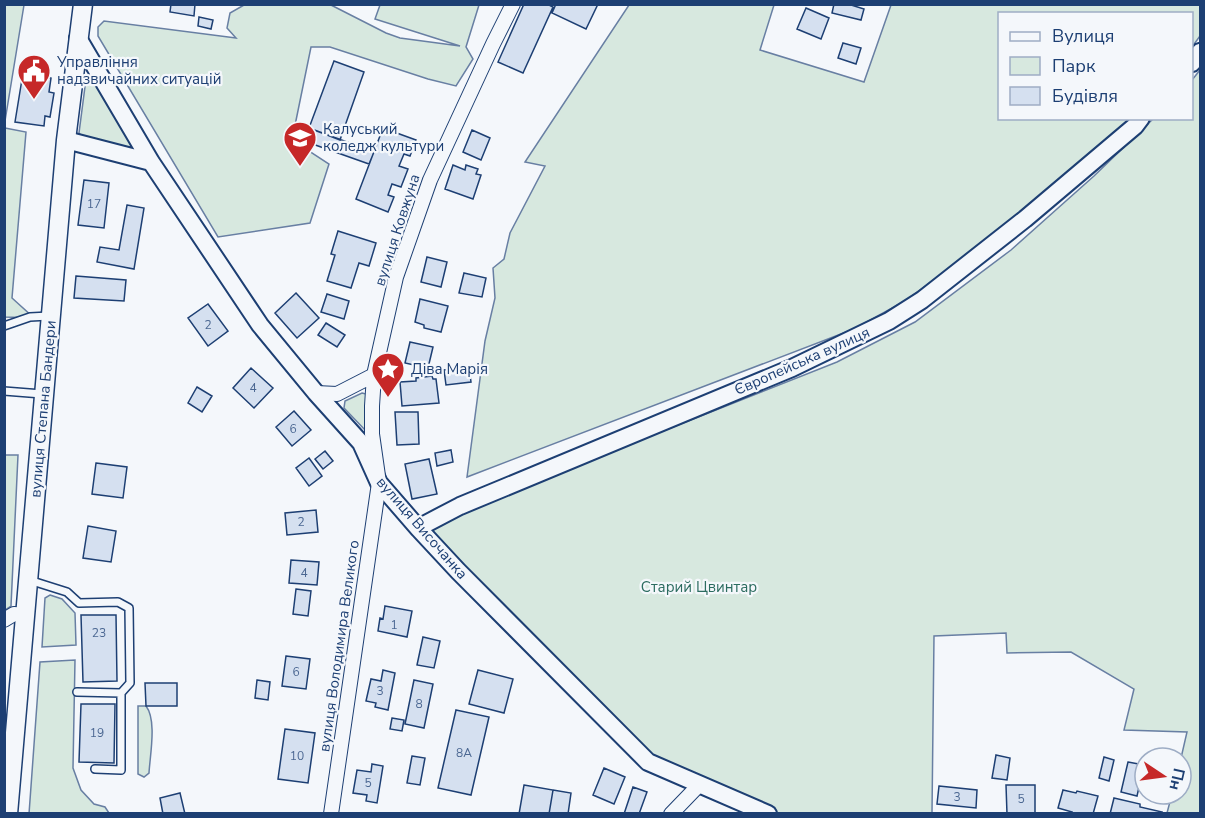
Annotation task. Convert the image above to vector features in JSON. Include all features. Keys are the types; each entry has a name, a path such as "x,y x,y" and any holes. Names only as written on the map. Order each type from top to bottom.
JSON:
{"main road":[{"name":"вулиця Степана Бандери","path":"8,813 66,140 83,4"}],"street":[{"name":"вулиця Ковжуна","path":"380,483 372,435 374,375 396,277 430,180 513,4"},
{"name":"вулиця Височанка","path":"78,38 151,162 260,325 361,443 380,483 418,528 648,762 768,813"},
{"name":"Європейська вулиця","path":"418,528 471,501 792,368 889,321 922,300 1016,227 1139,120"},
{"path":"66,140 151,162"},
{"path":"316,393 337,394 374,375"},
{"name":"вулиця Володимира Великого","path":"331,813 380,483"},
{"path":"4,620 14,614 25,615"},
{"path":"671,813 700,784"}],"lane":[{"path":"4,326 30,317 51,316"},
{"path":"4,391 44,395"},
{"path":"29,580 67,592 79,603 118,602 129,609 130,683 121,693 121,770 95,769"},
{"path":"77,692 121,693"}],"green space":[{"path":"329,4 400,38 460,46 375,19 380,5 479,5 466,47 473,59 456,86 330,47 311,47 292,140 329,164 310,223 218,237 98,36 98,27 104,21 236,38 227,28 230,13 244,5"},
{"path":"4,5 24,5 5,121"},
{"path":"629,5 774,5 760,50 864,82 891,5 1200,5 1200,36 1193,46 1193,12 998,12 998,120 1129,120 986,241 905,301 854,329 467,477 485,341 495,298 493,268 504,259 510,233 545,166 525,162"},
{"name":"Старий Цвинтар","path":"1200,70 1200,813 1167,813 1169,806 1193,806 1193,746 1184,746 1187,732 1124,730 1134,689 1071,652 1007,653 1006,633 934,636 932,813 768,813 648,762 418,528 837,362 915,322 1011,250 1094,176 1152,120 1193,120 1193,79"},
{"path":"91,77 97,81 135,149 131,152 84,140 79,133 86,79"},
{"path":"5,128 26,132 12,298 34,318 5,317"},
{"path":"362,393 366,394 365,430 344,408 345,401"},
{"path":"5,455 18,455 11,606 5,610"},
{"path":"50,595 62,599 75,613 76,645 42,647 45,598"},
{"path":"75,660 73,768 81,790 94,804 105,807 109,813 29,814 40,662"},
{"path":"138,706 146,706 152,729 149,773 144,777 138,774"}],"building":[{"path":"171,4 195,4 194,16 170,12"},
{"path":"524,4 547,4 553,7 523,73 498,62"},
{"path":"556,4 598,4 586,29 552,13"},
{"path":"834,4 848,4 864,9 861,20 832,13"},
{"path":"806,8 829,18 821,39 797,29"},
{"path":"199,17 213,20 211,29 198,26"},
{"path":"843,43 861,48 856,64 838,58"},
{"path":"334,61 364,72 340,140 309,128"},
{"path":"23,73 51,78 49,92 54,93 50,117 45,116 44,126 15,122"},
{"path":"309,128 374,152 369,164 304,141"},
{"path":"383,128 416,140 410,156 404,154 399,166 408,169 401,187 392,184 388,195 394,197 388,212 356,199"},
{"path":"472,130 490,138 481,160 463,152"},
{"path":"453,165 465,170 466,165 478,169 476,174 481,175 473,199 445,189"},
{"path":"84,180 109,183 104,228 78,225"},
{"path":"127,205 144,208 134,269 97,262 100,247 119,250"},
{"path":"338,231 376,243 369,266 359,263 351,288 327,281 335,255 331,254"},
{"path":"427,257 447,262 441,287 421,282"},
{"path":"464,273 486,278 482,297 459,293"},
{"path":"76,276 126,280 124,301 74,298"},
{"path":"296,293 319,318 297,338 275,313"},
{"path":"327,294 349,301 344,319 321,312"},
{"path":"420,299 448,306 441,332 424,328 424,325 415,322"},
{"path":"208,304 228,331 208,346 188,318"},
{"path":"326,323 345,335 337,347 318,335"},
{"path":"410,342 433,347 428,368 405,363"},
{"path":"469,367 471,382 446,385 444,370"},
{"path":"251,368 273,388 254,408 233,388"},
{"path":"432,376 436,379 439,403 402,406 400,382 416,381 416,378"},
{"path":"197,387 212,396 202,412 188,403"},
{"path":"294,411 311,430 292,446 276,427"},
{"path":"395,412 418,412 419,444 397,445"},
{"path":"451,450 453,462 437,466 435,453"},
{"path":"325,451 333,461 323,469 315,459"},
{"path":"309,458 322,476 309,486 296,468"},
{"path":"429,459 437,494 412,499 405,464"},
{"path":"96,463 127,467 123,498 92,494"},
{"path":"316,510 318,532 287,535 285,513"},
{"path":"88,526 116,531 111,562 83,558"},
{"path":"291,560 319,562 317,585 289,583"},
{"path":"296,589 311,591 308,616 293,614"},
{"path":"385,606 412,611 407,637 378,631"},
{"path":"81,615 116,615 117,681 83,682"},
{"path":"423,637 440,641 434,668 417,665"},
{"path":"286,656 310,659 306,689 282,686"},
{"path":"383,670 395,673 388,710 375,707 376,703 366,701 371,679 381,681"},
{"path":"478,670 513,679 504,713 469,704"},
{"path":"257,680 270,682 268,700 255,698"},
{"path":"414,680 433,684 424,728 405,724"},
{"path":"145,683 177,683 177,706 146,706"},
{"path":"81,704 115,704 114,763 79,762"},
{"path":"456,710 489,717 471,795 438,788"},
{"path":"392,718 404,720 402,731 390,729"},
{"path":"285,729 315,733 308,783 278,779"},
{"path":"996,755 1010,758 1007,780 992,778"},
{"path":"412,756 425,758 420,785 407,783"},
{"path":"1104,757 1114,760 1109,781 1099,778"},
{"path":"1128,762 1133,763 1133,795 1121,792"},
{"path":"372,764 383,766 377,803 366,801 367,795 353,793 357,770 371,772"},
{"path":"604,768 625,777 614,804 593,795"},
{"path":"524,785 553,790 549,814 519,814"},
{"path":"1006,785 1035,785 1035,814 1007,814"},
{"path":"939,786 977,790 976,808 937,804"},
{"path":"633,787 647,792 639,814 624,814"},
{"path":"553,790 571,793 568,814 549,814"},
{"path":"1063,790 1098,796 1093,814 1071,814 1072,812 1058,808"},
{"path":"180,793 185,814 163,814 160,798"},
{"path":"1114,798 1133,802 1133,806 1162,812 1161,814 1110,814"}],"place":[{"name":"Управління надзвичайних ситуацій","path":"34,100"},
{"name":"Калуський коледж культури","path":"300,167"},
{"name":"Діва Марія","path":"388,398"}]}
